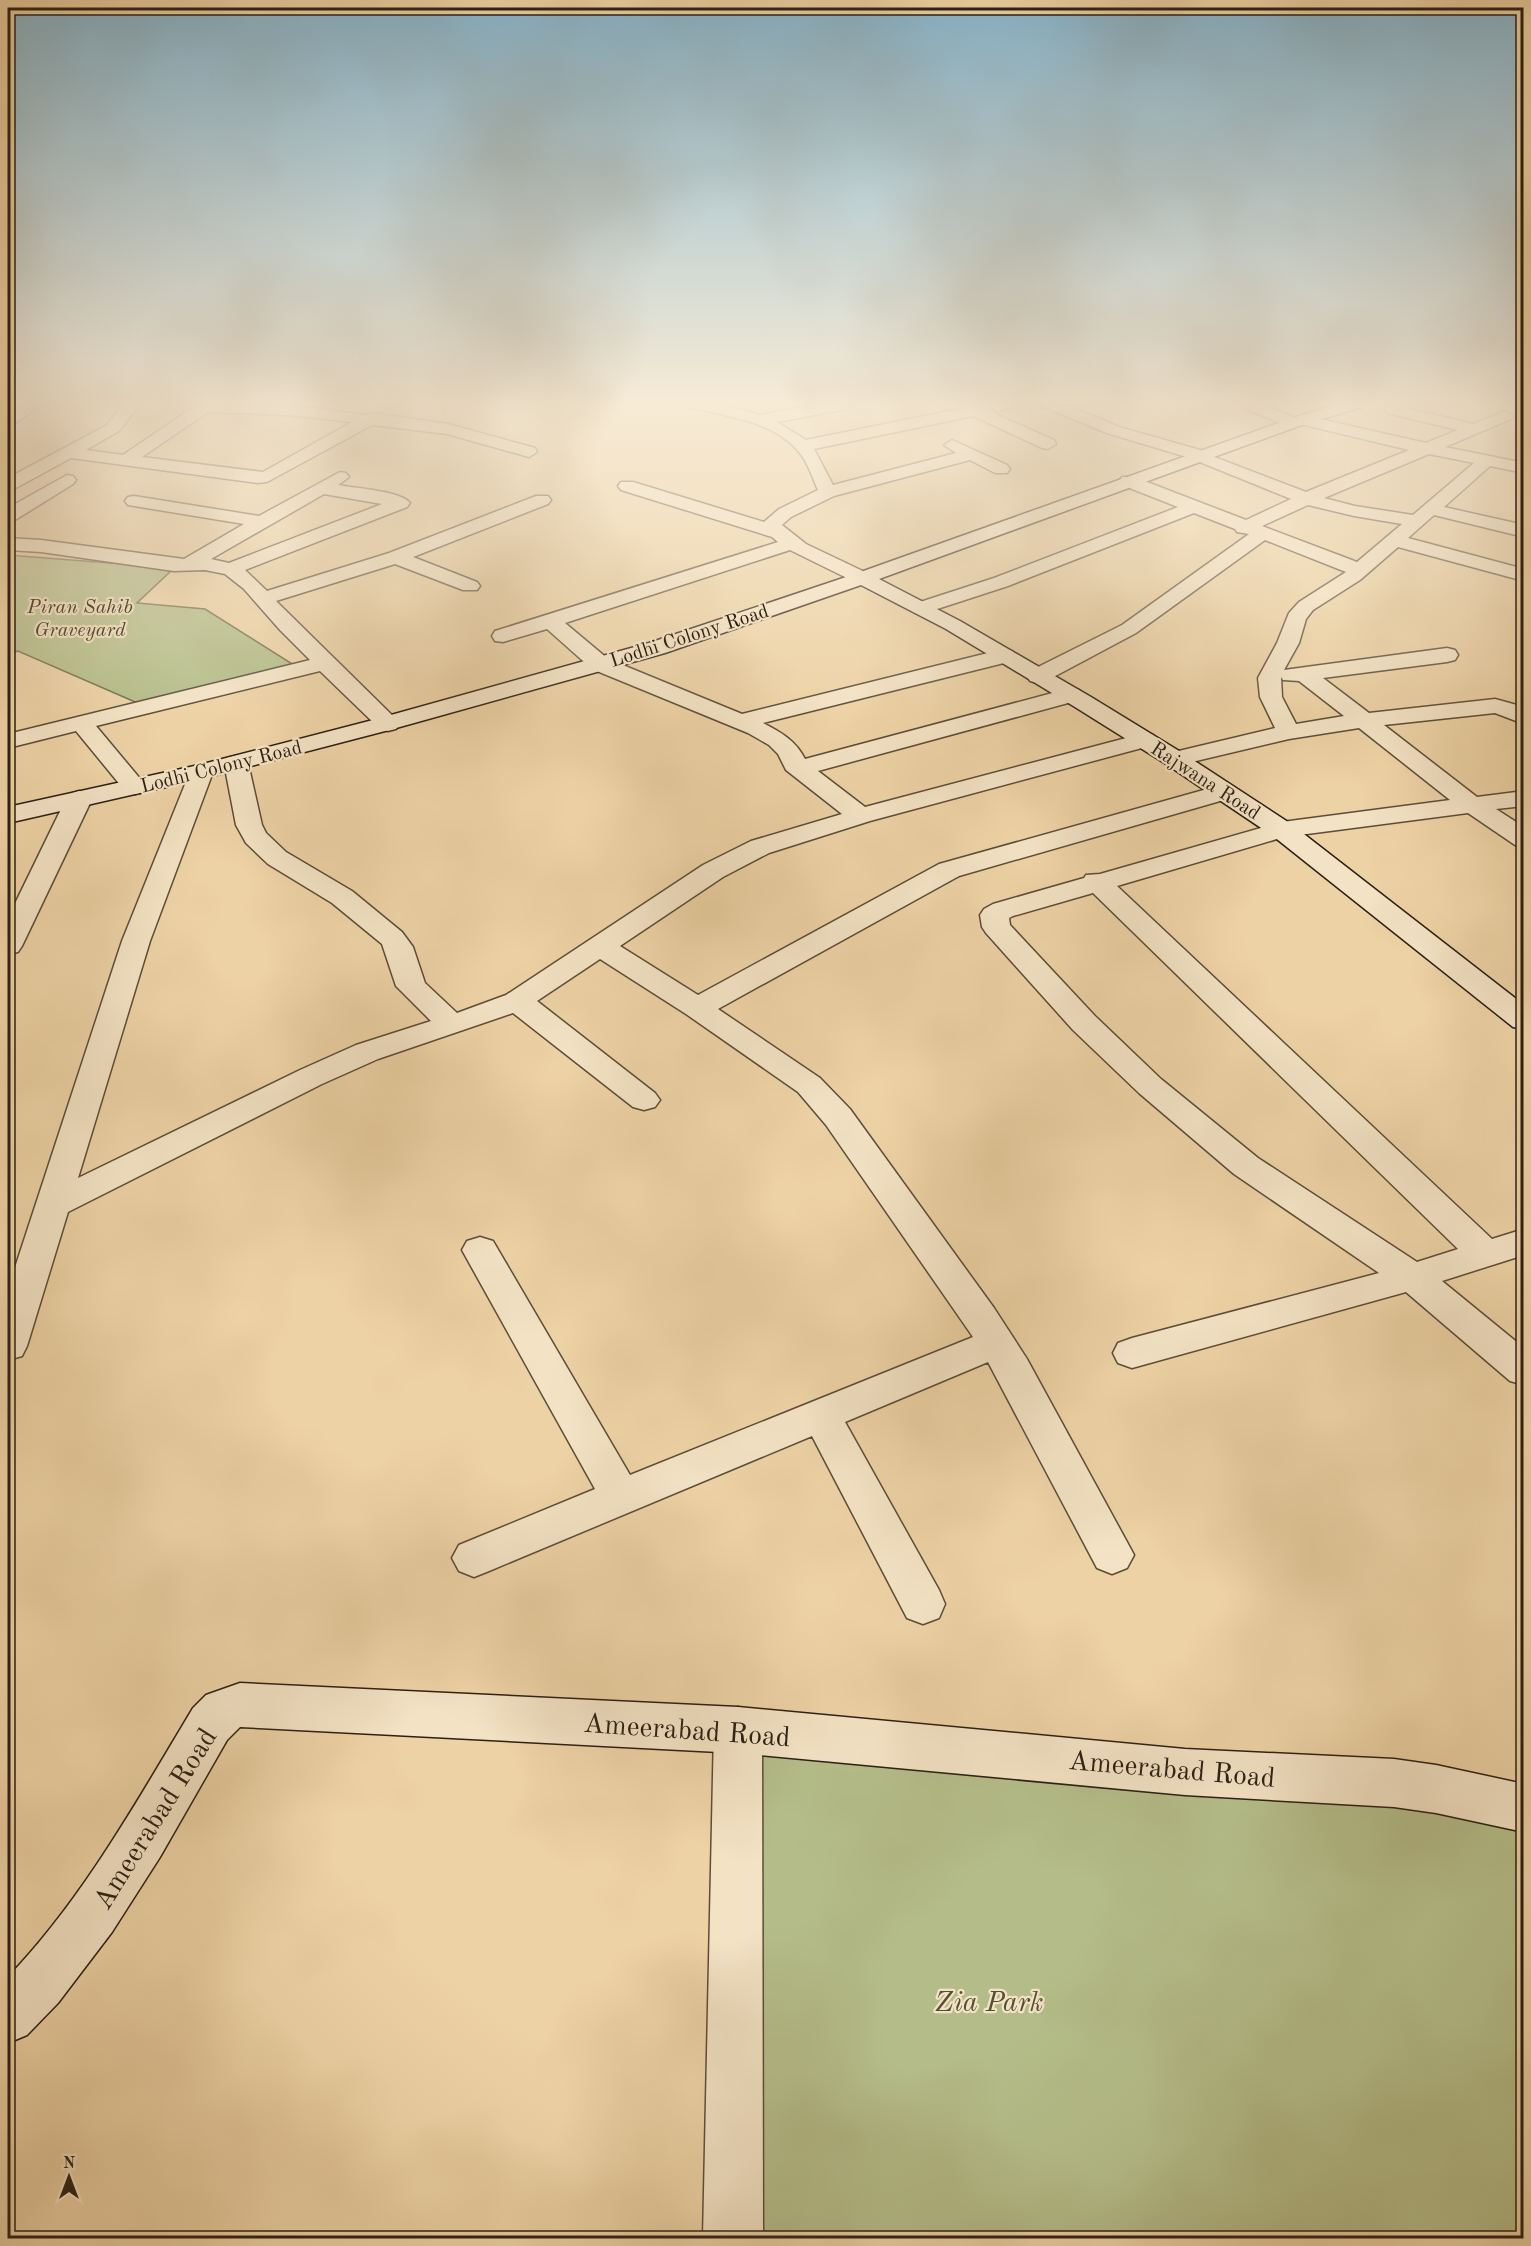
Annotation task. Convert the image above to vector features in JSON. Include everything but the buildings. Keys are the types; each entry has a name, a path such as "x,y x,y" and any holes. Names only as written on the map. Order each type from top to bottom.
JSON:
{"street":[{"path":"182,509 262,522"},
{"path":"187,565 285,509"},
{"path":"231,569 385,509"},
{"path":"263,599 396,557 519,509"},
{"name":"Rajwana Road","path":"701,509 776,532 921,608 1145,740 1282,830 1524,1020"},
{"path":"776,532 772,524 794,509"},
{"name":"Lodhi Colony Road","path":"8,815 201,772 388,724 657,648 862,578 1054,509"},
{"path":"921,608 1001,582 1188,509"},
{"path":"1198,509 1359,570"},
{"path":"1038,676 1129,629 1253,531 1287,509"},
{"path":"1345,509 1423,515 1524,531"},
{"path":"1288,732 1271,697 1269,678 1288,643 1296,617 1306,606 1359,570 1430,509"},
{"path":"1394,540 1524,574"},
{"path":"503,636 794,543"},
{"path":"8,544 41,546 174,566 205,564 231,569 251,585 287,627 388,724"},
{"path":"396,557 470,586"},
{"path":"552,622 600,664 777,740 789,751 795,765 861,816"},
{"path":"1269,678 1447,655"},
{"path":"738,722 1004,656"},
{"path":"8,741 325,663"},
{"path":"1303,673 1471,804 1524,839"},
{"path":"800,768 1071,695"},
{"path":"1175,759 1288,732 1366,720 1495,706 1510,709 1524,717"},
{"path":"81,723 135,787"},
{"path":"52,1205 311,1077 367,1052 452,1025 517,1000 741,855 789,836 1145,740"},
{"path":"236,763 249,825 255,837 277,858 342,897 392,938 399,947 411,986 452,1025"},
{"path":"8,1346 136,941 201,772"},
{"path":"697,1008 949,870 1225,792"},
{"path":"1524,798 1282,830 1096,881 998,912 993,920 996,927 1084,1023 1158,1093 1246,1166 1412,1277 1524,1370"},
{"path":"8,946 79,799"},
{"path":"1096,881 1485,1254"},
{"path":"599,945 697,1008 809,1085 828,1105 996,1343 1034,1405 1112,1556"},
{"path":"517,1000 644,1100"},
{"path":"1132,1353 1412,1277 1524,1242"},
{"path":"480,1250 621,1497"},
{"path":"474,1558 996,1343"},
{"path":"821,1415 923,1604"},
{"name":"Ameerabad Road","path":"8,2016 36,1988 111,1891 210,1724 223,1711 232,1707 250,1705 738,1730 1185,1772 1394,1783 1436,1789 1524,1808"},
{"path":"734,2238 738,1730"}],"green space":[{"name":"Piran Sahib Graveyard","path":"8,555 174,568 137,603 205,609 297,667 142,705 18,651 8,654"},
{"name":"Zia Park","path":"750,1741 1421,1801 1523,1821 1523,2238 823,2238 748,2229"}]}
